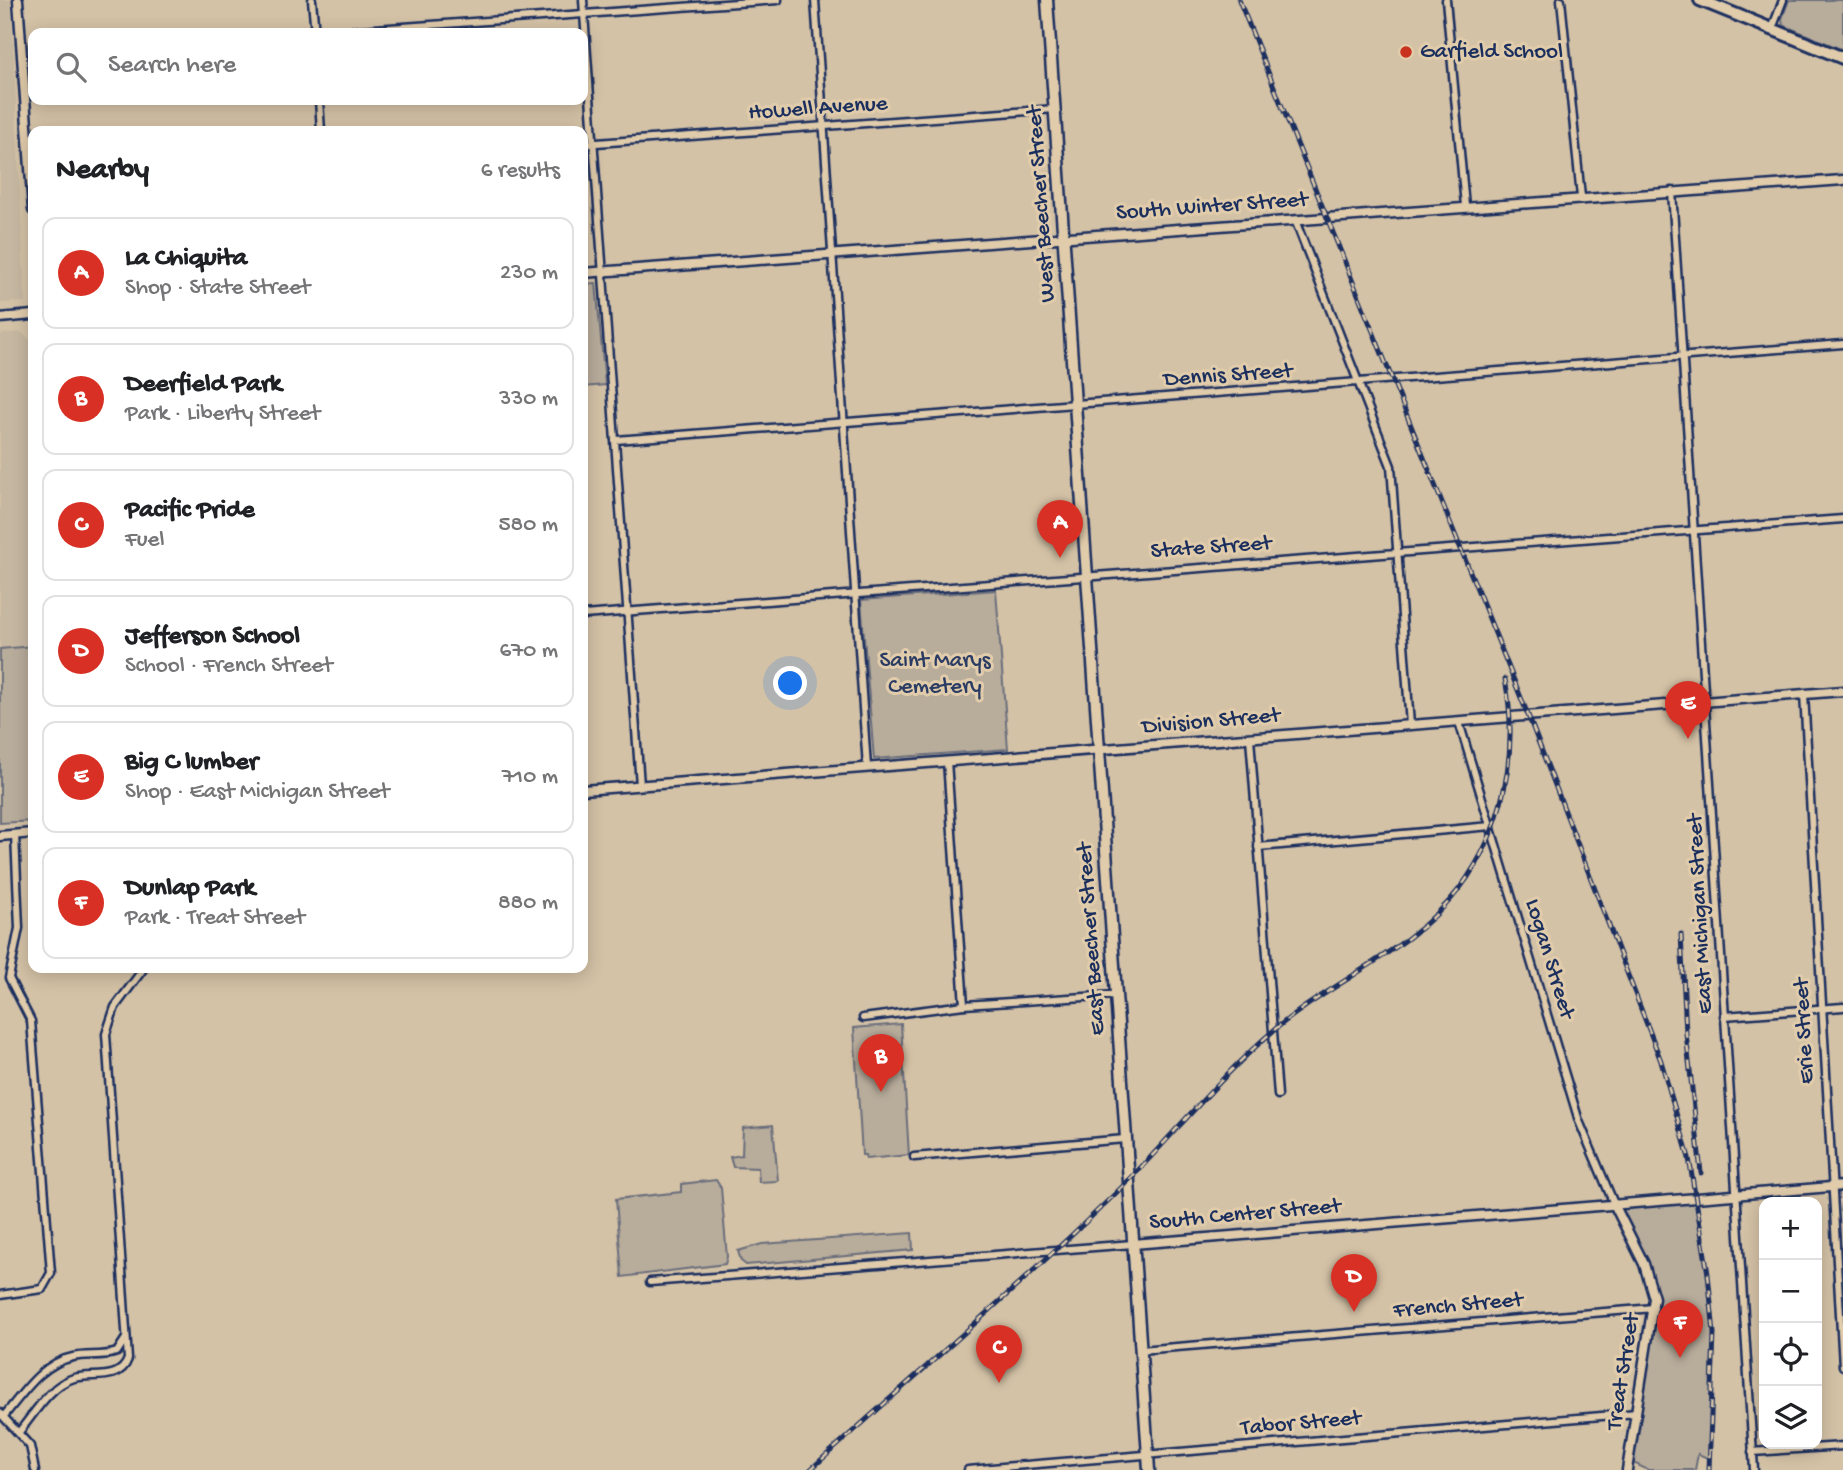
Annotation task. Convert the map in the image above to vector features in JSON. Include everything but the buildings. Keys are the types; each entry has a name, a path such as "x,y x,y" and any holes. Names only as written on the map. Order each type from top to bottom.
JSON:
{"main road":[{"name":"West Beecher Street","path":"1047,0 1075,405"},
{"path":"1700,0 1843,58"},
{"name":"East Beecher Street","path":"1075,405 1149,1470"}],"street":[{"path":"18,0 28,140"},
{"path":"312,0 316,28"},
{"path":"583,0 585,28"},
{"path":"387,28 778,0"},
{"path":"815,0 867,767"},
{"path":"1446,0 1465,206"},
{"path":"1561,0 1581,197"},
{"path":"1772,29 1783,0"},
{"path":"588,71 640,785"},
{"path":"319,105 321,126"},
{"name":"Howell Avenue","path":"588,144 1055,109"},
{"name":"South Winter Street","path":"588,272 1581,197 1843,180"},
{"name":"East Michigan Street","path":"1672,191 1707,700 1724,1016 1754,1470"},
{"path":"1295,220 1391,466 1410,725"},
{"path":"0,318 28,315"},
{"name":"Dennis Street","path":"616,440 1843,344"},
{"name":"State Street","path":"588,615 1843,519"},
{"name":"Division Street","path":"588,790 1843,691"},
{"name":"Erie Street","path":"1804,694 1843,1366"},
{"name":"Logan Street","path":"1459,722 1579,1121 1614,1204"},
{"path":"1250,738 1278,1095"},
{"path":"947,761 964,1005"},
{"path":"1258,848 1491,826"},
{"path":"0,835 28,833"},
{"path":"0,1295 32,1293 42,1289 51,1273 31,1021 9,978 19,928 15,834"},
{"path":"19,1432 61,1384 75,1378 121,1371 128,1359 106,1034 115,1007 140,973"},
{"path":"0,974 9,978"},
{"path":"863,1018 964,1005 1115,995"},
{"path":"1724,1016 1843,1007"},
{"path":"914,1157 1125,1139"},
{"name":"South Center Street","path":"650,1282 1843,1186"},
{"name":"Treat Street","path":"1614,1204 1644,1264 1652,1286 1654,1308 1627,1470"},
{"name":"French Street","path":"1140,1350 1654,1308"},
{"path":"35,1470 30,1446 2,1414 48,1368 73,1357 117,1352 127,1333"},
{"name":"Tabor Street","path":"968,1470 1637,1412"},
{"path":"1752,1452 1843,1446"}],"shaded area":[{"path":"0,0 11,0 25,302 0,303"},
{"path":"21,332 28,338 28,646 0,649 0,334"}],"green space":[{"path":"1789,0 1843,0 1843,50 1783,25 1782,19"},
{"path":"596,283 605,385 588,387 588,284"},
{"name":"Saint Marys Cemetery","path":"996,590 1008,749 874,759 861,600"},
{"path":"28,646 28,821 0,823 0,649"},
{"path":"901,1024 909,1155 866,1159 865,1155 862,1155 854,1028"},
{"path":"773,1125 778,1181 759,1182 758,1168 733,1167 730,1157 742,1155 743,1128"},
{"path":"716,1180 721,1188 727,1257 725,1264 622,1277 616,1199 681,1192 681,1184"},
{"path":"1697,1197 1714,1333 1710,1459 1698,1454 1695,1470 1648,1470 1629,1461 1652,1286 1614,1204"},
{"path":"912,1233 913,1250 746,1265 741,1261 738,1251 762,1244"}],"railway":[{"path":"1239,0 1528,715 1661,1061 1689,1158 1708,1274 1714,1333 1709,1470"},
{"path":"810,1470 1079,1229 1273,1031 1320,996 1396,947 1441,910 1475,865 1488,841 1497,815 1509,761 1509,706 1505,679"},
{"path":"1681,934 1686,1033 1701,1173"}],"place":[{"name":"Garfield School","path":"1406,52"},
{"name":"La Chiquita","path":"1060,558"},
{"name":"Big C lumber","path":"1688,739"},
{"name":"Deerfield Park","path":"881,1092"},
{"name":"Jefferson School","path":"1354,1312"},
{"name":"Dunlap Park","path":"1680,1358"},
{"name":"Pacific Pride","path":"999,1383"}]}
